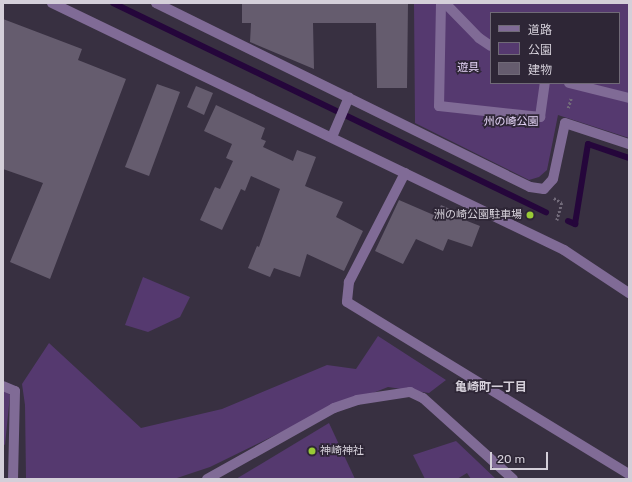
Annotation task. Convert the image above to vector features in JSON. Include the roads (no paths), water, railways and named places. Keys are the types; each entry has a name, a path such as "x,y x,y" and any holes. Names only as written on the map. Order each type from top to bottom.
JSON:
{"street":[{"path":"52,3 564,250 629,294"},
{"path":"156,3 348,99 538,189 549,186 553,179 565,123 629,144"},
{"path":"441,3 439,106 540,117 545,84"},
{"path":"445,3 480,38 490,45"},
{"path":"571,95 571,84 629,98"},
{"path":"332,137 348,99"},
{"path":"405,173 350,282 347,302 629,474"},
{"path":"3,386 15,391 13,479"},
{"path":"207,479 334,408 358,400 410,392 423,398 513,479"}],"waterway":[{"path":"113,3 546,212"},
{"path":"568,221 575,224 588,144 629,158"}],"place":[{"name":"洲の崎公園駐車場","path":"530,215"},
{"name":"神崎神社","path":"312,451"}],"district":[{"name":"亀崎町一丁目","path":"491,388"}],"park label":[{"name":"遊具","path":"468,68"},
{"name":"州の崎公園","path":"511,122"}]}
